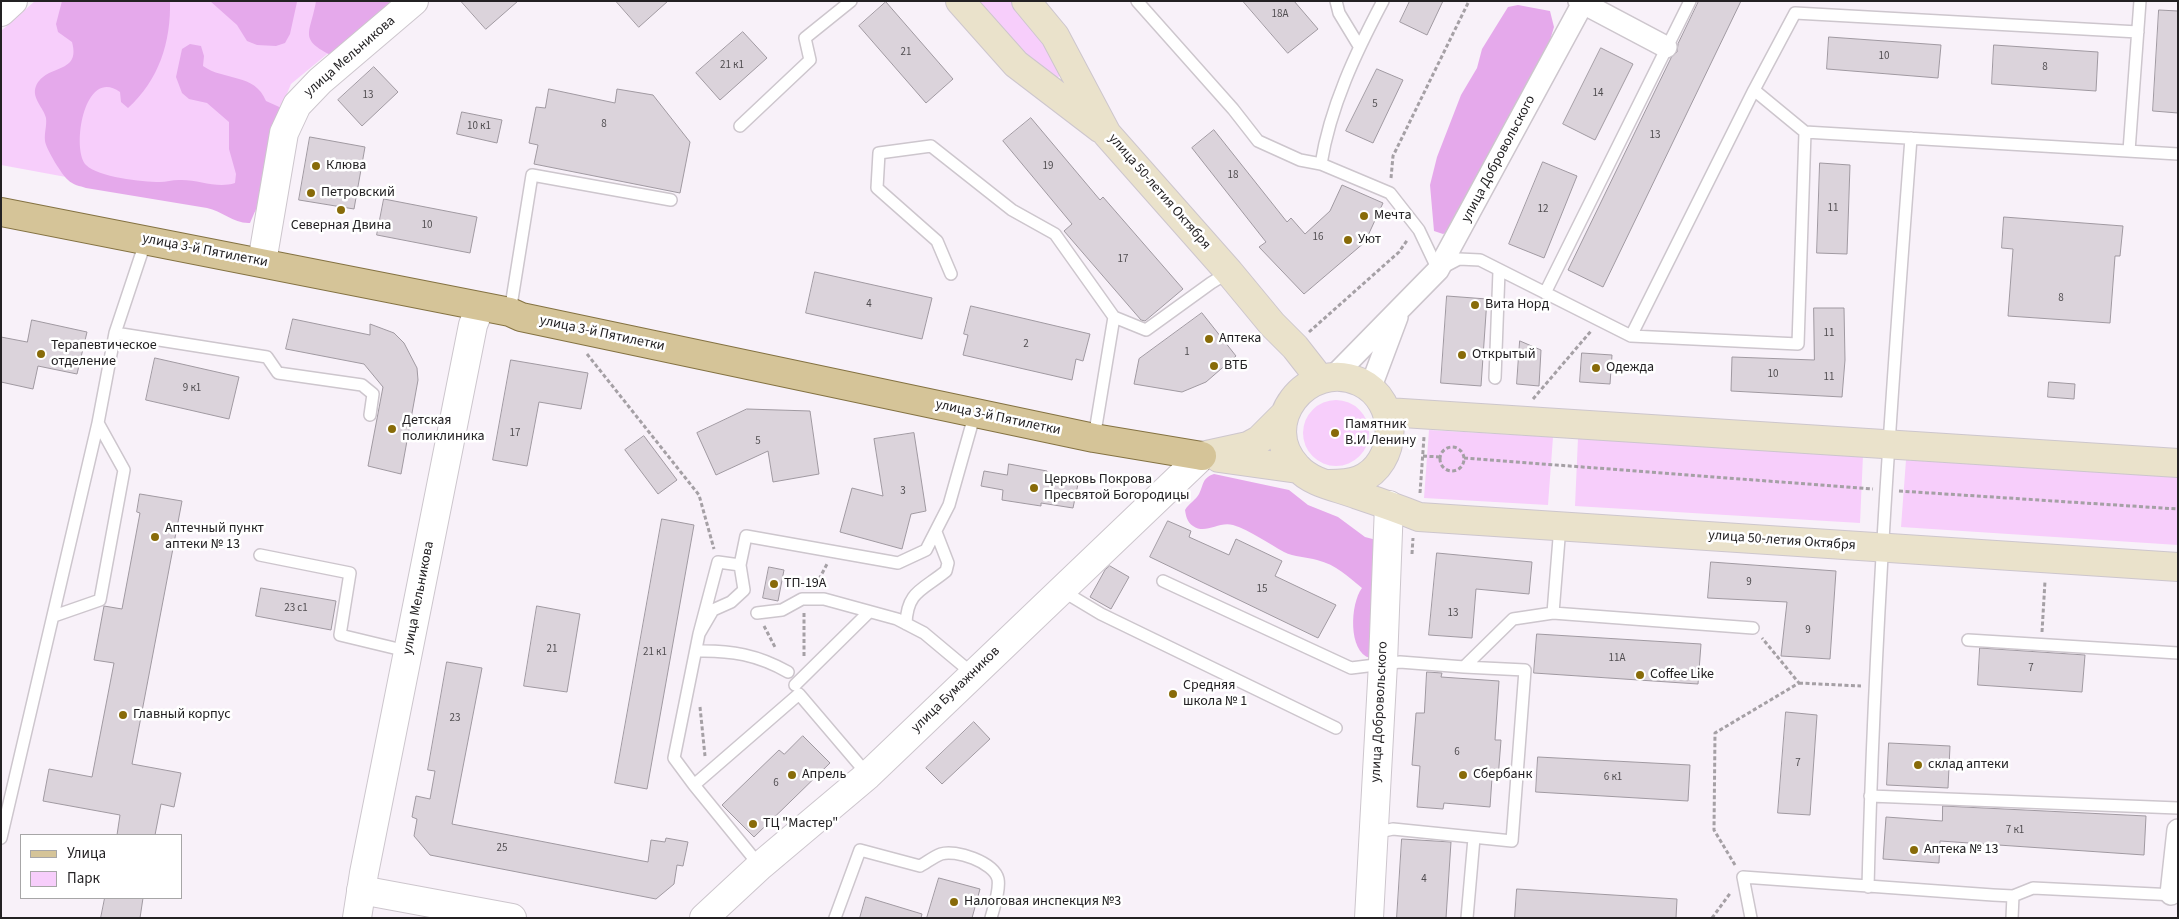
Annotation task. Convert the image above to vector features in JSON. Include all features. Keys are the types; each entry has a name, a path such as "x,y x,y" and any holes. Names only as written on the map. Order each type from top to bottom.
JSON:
{"main road":[{"path":"960,1 1016,64 1107,134"},
{"name":"улица 50-летия Октября","path":"1026,1 1055,36 1107,134 1229,272 1272,324 1295,347 1309,391"},
{"name":"улица 3-й Пятилетки","path":"1,212 510,312 530,319 1094,438 1202,456"},
{"path":"1202,456 1248,446 1259,440 1309,391 1352,379 1370,389 1381,400 1387,412 1390,424 1389,505"},
{"path":"1309,391 1282,429 1287,454 1298,469 1316,481 1329,484 1346,484 1360,480 1370,473 1383,458 1389,445"},
{"path":"1387,412 2178,463"},
{"path":"1202,456 1298,469"},
{"name":"улица 50-летия Октября","path":"1329,484 1419,517 2178,567"}],"street":[{"path":"1,12 13,1"},
{"name":"улица Мельникова","path":"262,262 284,133 297,105 320,81 414,1"},
{"path":"1582,2 1666,47"},
{"name":"улица Добровольского","path":"1309,391 1401,308 1438,270 1582,2"},
{"name":"улица Мельникова","path":"357,918 471,335 480,307"},
{"path":"1370,389 1401,308"},
{"name":"улица Бумажников","path":"704,918 760,866 868,774 1202,456"},
{"name":"улица Добровольского","path":"1369,918 1383,663 1389,505"},
{"path":"2175,894 2178,830"},
{"path":"361,890 512,918"}],"lane":[{"path":"740,126 810,60 805,38 851,1"},
{"path":"1137,1 1233,109 1258,141 1300,160 1321,164 1390,193 1419,230 1438,270 1459,259 1480,260 1631,336 1798,344 1805,132"},
{"path":"1336,1 1339,13 1359,46"},
{"path":"1321,164 1326,132 1359,46 1383,1"},
{"path":"1544,293 1690,1"},
{"path":"2129,151 2140,1"},
{"path":"1631,336 1754,90 1795,13 2138,32"},
{"path":"1754,90 1805,132 2178,154"},
{"path":"1868,887 1870,796 1882,548 1911,138"},
{"path":"951,274 937,241 877,188 879,153 931,146 1012,210 1055,234 1114,317 1146,330 1229,272"},
{"path":"510,312 532,175 672,200"},
{"path":"1,838 6,806 54,616 98,423 115,332 146,240"},
{"path":"1495,378 1499,271"},
{"path":"1094,438 1114,317"},
{"path":"115,332 267,357 278,373 362,385 373,394 370,415"},
{"path":"700,634 713,610 731,602 744,590 740,565 746,536 898,563 926,550 949,505 975,413"},
{"path":"54,616 100,600 124,470 98,423"},
{"path":"1553,613 1560,526"},
{"path":"906,624 906,612 911,597 946,572 948,563 936,532"},
{"path":"260,555 350,573 340,635 394,648"},
{"path":"740,565 718,562 696,651 674,758 760,866"},
{"path":"1163,581 1351,668 1400,662 1525,670 1512,841 1393,829 1374,833"},
{"path":"1061,590 1101,614 1336,728"},
{"path":"757,613 782,610 802,599 824,599 897,619 924,633 974,674"},
{"path":"795,685 869,612"},
{"path":"1464,667 1513,619 1553,613 1753,628"},
{"path":"1968,640 2178,653"},
{"path":"696,651 720,650 751,655 770,662 788,672"},
{"path":"694,785 800,694 868,774"},
{"path":"1870,796 2178,808"},
{"path":"1467,918 1474,838"},
{"path":"835,918 860,850 920,866 942,854 966,856 987,864 996,872 999,881 992,918"},
{"path":"1751,918 1743,878 2013,896 2033,888 2175,894"},
{"path":"2012,918 2013,896"}],"path":[{"path":"1531,401 1600,321"},
{"path":"581,346 699,495 718,562"},
{"path":"1419,517 1426,414"},
{"path":"1450,447 1461,451 1464,458 1462,466 1452,471 1442,465 1440,457 1443,450 1450,447"},
{"path":"1422,456 1440,457"},
{"path":"1464,458 1887,490 2178,509"},
{"path":"2042,646 2046,575"},
{"path":"757,613 788,672"},
{"path":"1753,628 1799,683"},
{"path":"1712,918 1743,878 1714,830 1715,733 1799,683 1876,687"},
{"path":"689,684 699,686 706,775"}],"green space":[{"path":"35,1 391,1 291,84 273,127 256,212 1,165 1,31"},
{"path":"973,1 1014,1 1064,72 1054,81 1003,36"},
{"path":"1336,400 1348,403 1359,410 1366,421 1369,433 1366,445 1359,456 1348,463 1336,466 1324,463 1313,456 1306,445 1303,433 1306,421 1313,410 1324,403"},
{"path":"1429,430 1553,437 1548,505 1424,498"},
{"path":"1578,438 1863,455 1860,523 1575,506"},
{"path":"1906,460 2178,477 2178,545 1901,527"}],"shaded area":[{"path":"62,1 170,1 168,31 161,59 155,73 139,97 128,108 121,102 120,92 108,87 97,90 89,99 84,113 80,143 86,165 100,173 143,181 186,180 221,185 235,183 236,174 229,149 229,122 207,103 189,99 182,93 176,77 182,49 190,44 201,46 204,56 203,66 211,71 247,82 261,92 266,101 286,110 259,202 250,223 239,222 207,208 86,188 72,183 65,177 46,145 46,118 35,95 36,86 41,79 62,68 72,60 72,42 58,32 56,24"},
{"path":"210,1 297,2 290,34 285,43 276,46 257,45 247,41 237,25"},
{"path":"316,1 401,1 333,56 314,45 310,40 309,34"},
{"path":"1518,5 1550,11 1554,27 1548,47 1452,230 1443,234 1434,231 1430,185 1437,157 1461,95 1477,68 1482,49 1508,7"},
{"path":"1214,474 1289,490 1308,505 1338,517 1365,537 1380,541 1370,658 1363,654 1358,647 1353,627 1355,605 1362,588 1341,571 1324,562 1284,552 1233,525 1228,524 1203,529 1189,523 1185,510 1198,496 1205,479"}],"building":[{"path":"461,1 518,1 486,29"},
{"path":"616,1 668,1 639,27"},
{"path":"1243,1 1294,1 1318,29 1288,53"},
{"path":"1410,1 1443,1 1427,35 1400,22"},
{"path":"1699,1 1741,1 1603,287 1568,270 1671,58 1677,52 1678,44"},
{"path":"886,2 953,79 926,103 859,26"},
{"path":"2159,10 2178,11 2178,113 2153,111"},
{"path":"743,32 767,58 720,100 696,73"},
{"path":"1829,37 1941,45 1938,78 1827,69"},
{"path":"1994,45 2098,52 2096,91 1992,84"},
{"path":"1601,48 1633,64 1595,140 1563,124"},
{"path":"374,67 398,92 362,126 338,100"},
{"path":"1377,69 1403,80 1373,143 1346,131"},
{"path":"549,89 615,103 617,89 653,95 690,142 680,193 534,164 538,145 529,143 536,107 545,108"},
{"path":"462,112 502,120 497,143 457,134"},
{"path":"1031,118 1100,200 1103,197 1183,289 1145,321 1141,320 1064,231 1072,224 1003,141"},
{"path":"1214,130 1287,222 1291,218 1305,234 1330,211 1342,185 1383,203 1365,242 1304,294 1259,247 1266,242 1192,148"},
{"path":"310,137 365,147 354,209 299,200"},
{"path":"1543,162 1577,176 1544,258 1509,244"},
{"path":"1820,163 1850,165 1847,254 1817,253"},
{"path":"384,199 477,217 470,253 377,235"},
{"path":"2004,217 2123,226 2120,256 2115,256 2110,323 2008,316 2013,249 2002,248"},
{"path":"815,272 932,298 922,339 806,313"},
{"path":"1447,296 1487,299 1481,386 1441,383"},
{"path":"971,306 1090,334 1083,361 1076,359 1072,380 963,355 968,335 964,334"},
{"path":"1814,308 1844,308 1845,360 1842,397 1731,391 1732,357 1814,360"},
{"path":"1202,313 1236,356 1206,382 1182,392 1134,384 1139,359"},
{"name":"Детская поликлиника","path":"293,319 370,335 370,324 394,333 404,343 417,368 418,380 401,474 368,466 383,387 364,364 286,349"},
{"name":"Терапевтическое отделение","path":"32,320 87,332 77,374 38,366 33,389 1,382 1,337 27,342"},
{"path":"1520,341 1541,350 1539,386 1517,384"},
{"name":"Одежда","path":"1582,353 1612,355 1610,384 1580,382"},
{"path":"155,358 239,377 229,419 146,400"},
{"path":"511,360 588,373 581,409 539,402 527,466 493,460"},
{"path":"2049,382 2075,384 2074,399 2048,397"},
{"path":"747,409 810,411 819,474 773,482 768,451 716,475 697,433"},
{"path":"914,433 926,511 911,514 902,549 840,532 852,488 883,496 874,439"},
{"path":"644,436 677,480 658,494 625,450"},
{"name":"Церковь Покрова Пресвятой Богородицы","path":"1009,464 1047,471 1046,478 1078,484 1073,508 1041,503 1041,506 1002,500 1003,490 981,486 984,471 1007,475"},
{"name":"Главный корпус","path":"140,494 182,501 132,764 181,773 174,807 161,804 155,834 117,834 120,815 43,801 49,769 92,777 114,663 94,660 104,606 122,609 140,513 137,512"},
{"path":"662,519 694,525 647,789 615,783"},
{"path":"1168,521 1191,531 1189,537 1229,555 1236,539 1282,561 1275,576 1336,605 1318,638 1150,557"},
{"path":"1437,553 1532,562 1529,594 1476,589 1472,638 1429,635"},
{"path":"1711,562 1836,571 1830,659 1781,656 1787,602 1708,598"},
{"path":"1110,566 1129,577 1111,609 1090,597 1105,570"},
{"name":"ТП-19А","path":"769,567 784,570 778,601 763,598"},
{"path":"261,588 336,601 331,630 256,616"},
{"path":"537,606 580,614 567,692 524,686"},
{"path":"1537,634 1701,644 1698,684 1534,673"},
{"path":"1980,648 2085,655 2082,692 1978,685"},
{"path":"447,662 482,668 452,824 648,862 651,840 665,842 666,838 688,842 683,866 677,865 674,884 656,899 430,855 414,836 417,819 412,817 416,796 430,799 435,771 428,770"},
{"path":"1427,672 1442,673 1441,677 1499,681 1495,740 1501,740 1498,779 1492,778 1490,807 1444,803 1443,809 1417,807 1420,766 1412,765 1416,713 1424,713"},
{"path":"1786,712 1817,715 1810,815 1778,813"},
{"path":"974,722 990,739 942,784 926,768"},
{"path":"803,736 830,763 754,837 722,805 779,750 784,754"},
{"name":"склад аптеки","path":"1889,743 1950,746 1948,788 1887,785"},
{"path":"1538,757 1690,765 1688,801 1536,792"},
{"path":"1943,806 2146,816 2144,855 1940,841 1939,863 1883,859 1886,817 1942,821"},
{"path":"1402,839 1451,842 1446,918 1397,918"},
{"name":"Налоговая инспекция №3","path":"939,878 980,889 972,918 927,918"},
{"path":"1517,889 1677,899 1676,918 1515,918"},
{"path":"866,897 922,914 921,918 860,918"},
{"path":"105,899 143,899 140,918 101,918"}],"place":[{"name":"Клюва","path":"316,166"},
{"name":"Петровский","path":"311,193"},
{"name":"Северная Двина","path":"341,210"},
{"name":"Мечта","path":"1364,216"},
{"name":"Уют","path":"1348,240"},
{"name":"Вита Норд","path":"1475,305"},
{"name":"Аптека","path":"1209,339"},
{"name":"Терапевтическое отделение","path":"41,354"},
{"name":"Открытый","path":"1462,355"},
{"name":"ВТБ","path":"1214,366"},
{"name":"Одежда","path":"1596,368"},
{"name":"Детская поликлиника","path":"392,429"},
{"name":"Памятник В.И.Ленину","path":"1335,433"},
{"name":"Церковь Покрова Пресвятой Богородицы","path":"1034,488"},
{"name":"Аптечный пункт аптеки № 13","path":"155,537"},
{"name":"ТП-19А","path":"774,584"},
{"name":"Coffee Like","path":"1640,675"},
{"name":"Средняя школа № 1","path":"1173,694"},
{"name":"Главный корпус","path":"123,715"},
{"name":"склад аптеки","path":"1918,765"},
{"name":"Апрель","path":"792,775"},
{"name":"Сбербанк","path":"1463,775"},
{"name":"ТЦ \"Мастер\"","path":"753,824"},
{"name":"Аптека № 13","path":"1914,850"},
{"name":"Налоговая инспекция №3","path":"954,902"}]}
